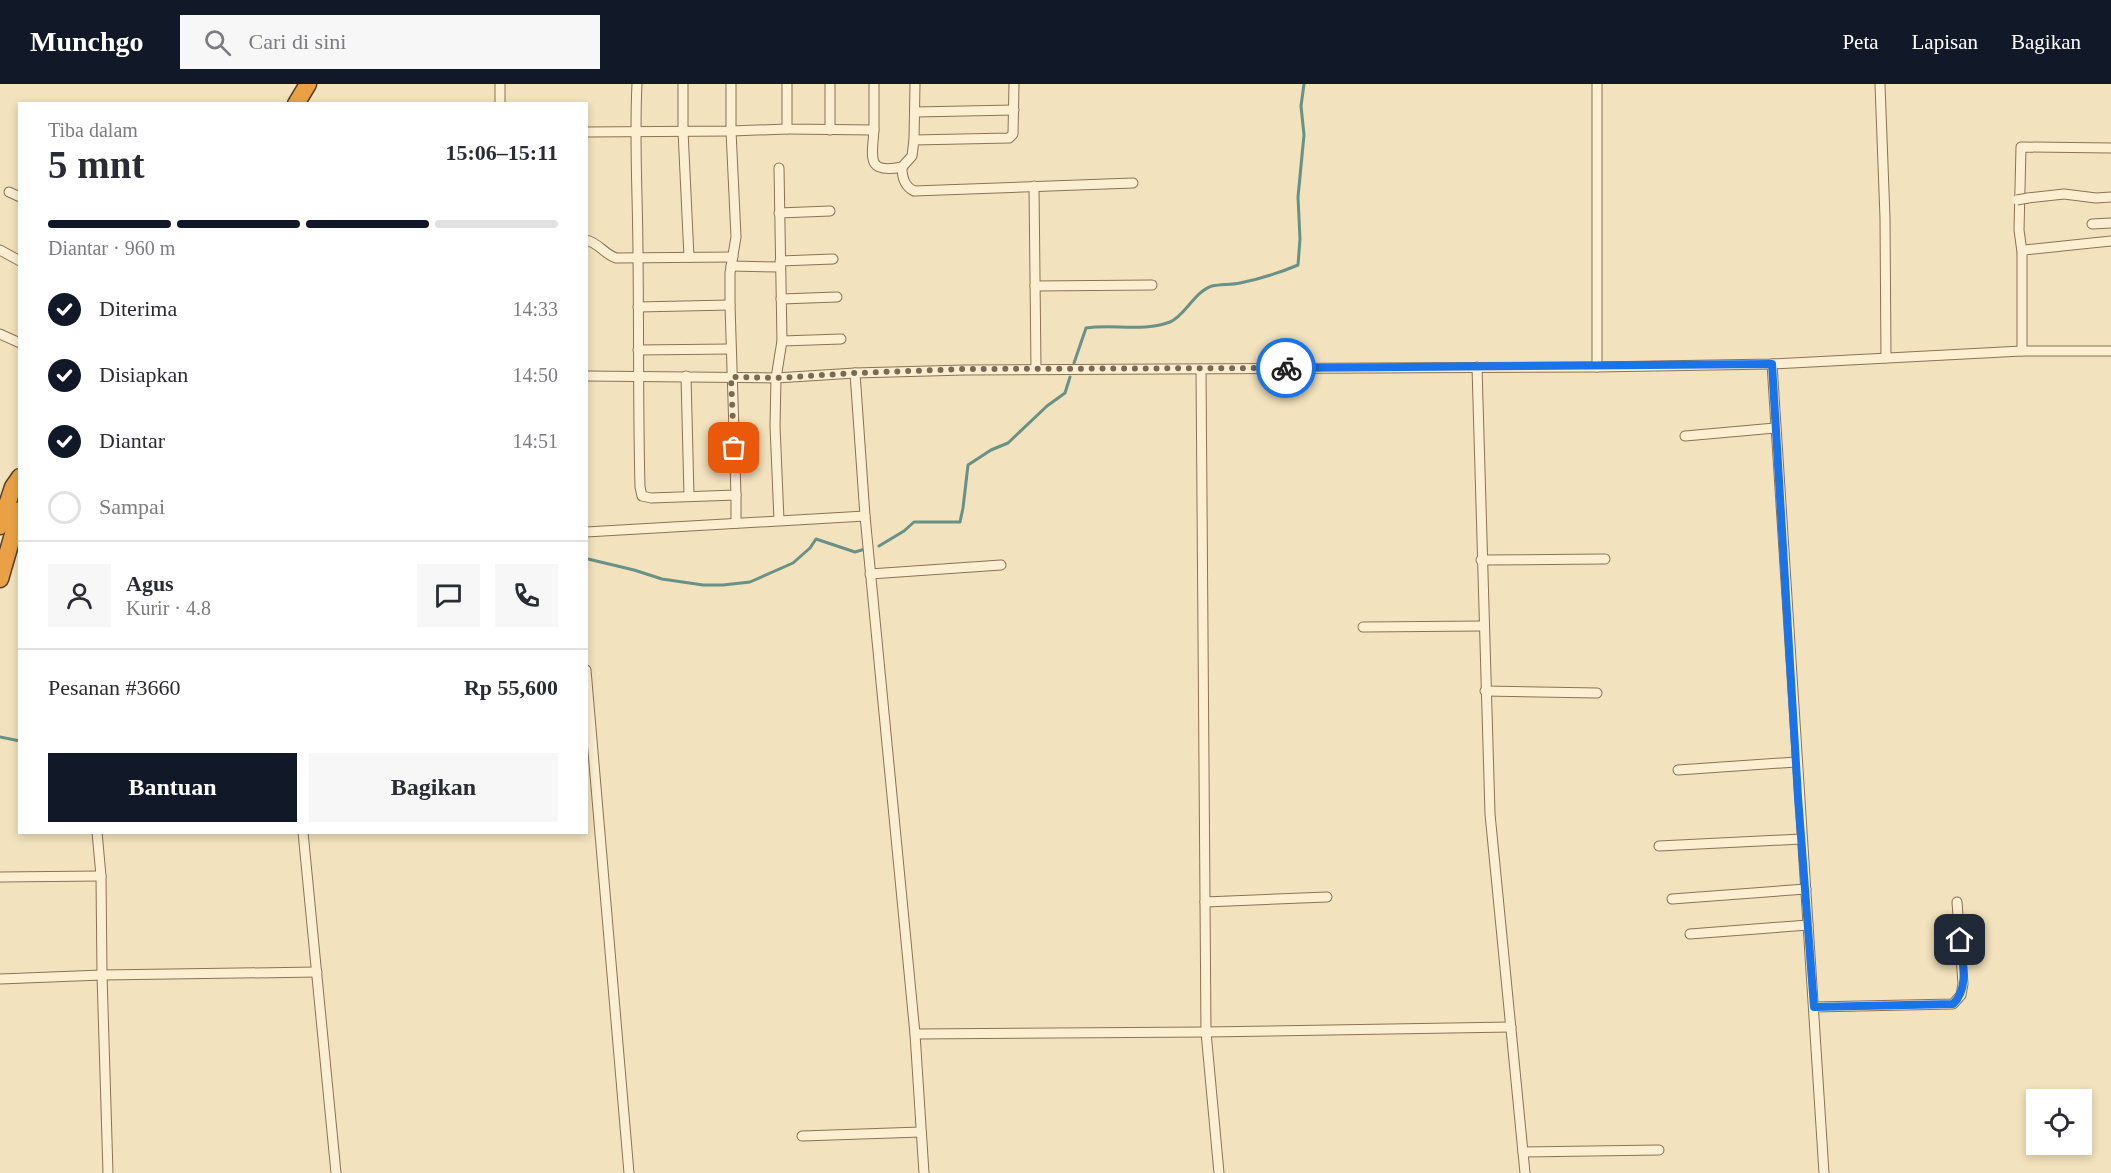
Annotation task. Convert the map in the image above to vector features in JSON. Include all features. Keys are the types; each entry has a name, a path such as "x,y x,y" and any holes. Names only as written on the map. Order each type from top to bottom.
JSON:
{"highway":[{"path":"287,102 297,84"},
{"path":"297,102 308,84"},
{"path":"0,525 12,487 18,480"},
{"path":"0,579 18,517"}],"street":[{"path":"500,84 500,102"},
{"path":"637,84 634,131 638,257 637,375 640,492 646,498 735,495"},
{"path":"683,84 689,257"},
{"path":"731,84 736,237 732,262 730,349 736,523"},
{"path":"787,84 787,129"},
{"path":"830,84 830,130"},
{"path":"874,84 873,159 879,168 902,167 912,156 915,84"},
{"path":"914,140 1009,138 1012,134 1014,84"},
{"path":"1597,84 1597,367"},
{"path":"1880,84 1885,218 1886,358"},
{"path":"915,112 1014,110"},
{"path":"588,132 874,130"},
{"path":"2022,351 2022,252 2019,230 2021,147 2111,148"},
{"path":"902,167 904,182 908,188 914,190 1133,183"},
{"path":"778,168 782,341 776,378 779,520"},
{"path":"1034,186 1036,369"},
{"path":"9,192 18,196"},
{"path":"2017,200 2064,194 2096,198 2111,197"},
{"path":"779,213 830,211"},
{"path":"2092,224 2111,223"},
{"path":"588,240 593,241 608,255 616,258 689,257 780,264 833,259"},
{"path":"2022,252 2027,249 2111,241"},
{"path":"0,250 18,260"},
{"path":"1035,286 1152,285"},
{"path":"781,299 837,297"},
{"path":"638,307 730,305"},
{"path":"0,333 18,342"},
{"path":"782,341 841,339"},
{"path":"638,350 730,349"},
{"path":"588,376 776,378 855,373 1036,369 1597,367 1772,364 2022,351 2111,351"},
{"path":"1772,364 1824,1173"},
{"path":"1476,367 1490,814 1525,1173"},
{"path":"1201,369 1206,1032 1219,1173"},
{"path":"855,373 870,574 915,1034 924,1173"},
{"path":"686,376 689,496"},
{"path":"1685,436 1775,428"},
{"path":"588,532 865,516"},
{"path":"1481,560 1605,559"},
{"path":"870,574 1001,565"},
{"path":"1363,627 1483,626"},
{"path":"1485,691 1597,693"},
{"path":"588,693 629,1173"},
{"path":"1678,770 1796,762"},
{"path":"97,834 101,876 108,1173"},
{"path":"303,834 336,1173"},
{"path":"1659,846 1801,839"},
{"path":"0,878 101,876"},
{"path":"1672,899 1806,889"},
{"path":"1205,902 1327,897"},
{"path":"1814,1007 1953,1004 1961,995 1963,984 1957,902"},
{"path":"1690,934 1808,926"},
{"path":"0,979 317,972"},
{"path":"915,1034 1511,1027"},
{"path":"802,1136 921,1132"},
{"path":"1523,1152 1659,1150"}],"waterway":[{"path":"1074,363 1086,328 1160,325 1175,319 1200,293 1212,286 1255,280 1298,265 1300,239 1298,197 1304,135 1301,106 1304,84"},
{"path":"879,546 914,522 960,522 968,465 991,450 1008,443 1047,406 1065,393 1070,377"},
{"path":"588,559 662,579 703,585 723,585 750,582 793,563 810,548 816,539 855,552 865,549"},
{"path":"0,737 18,741"}],"way so far":[{"path":"734,448 731,377 776,378 965,369 1286,368"}],"route":[{"path":"1286,368 1772,364 1798,797 1814,1007 1953,1004 1961,995 1963,984 1960,940"}]}
